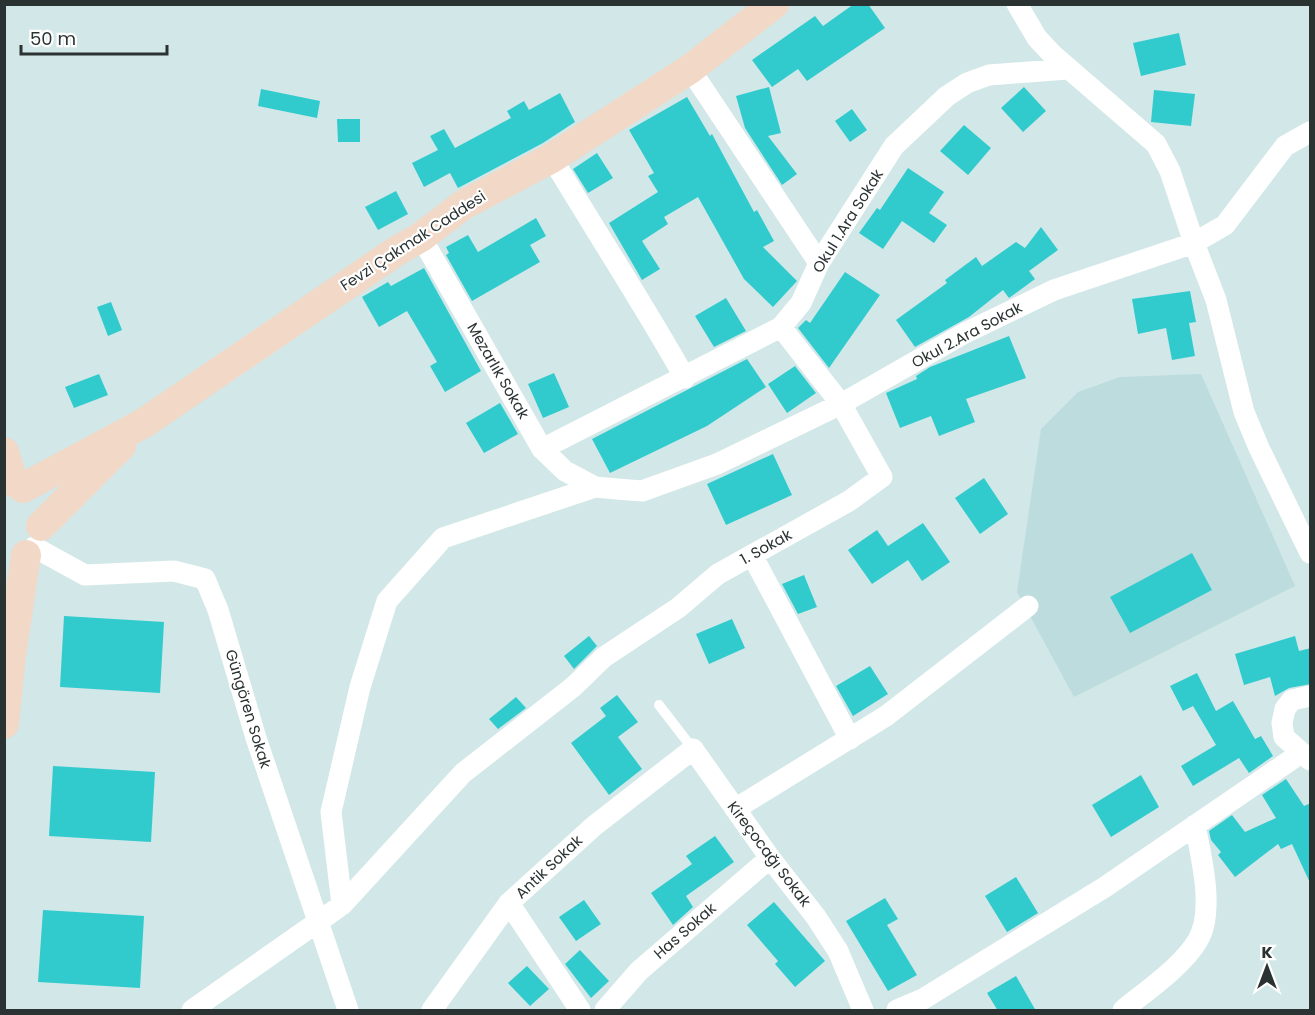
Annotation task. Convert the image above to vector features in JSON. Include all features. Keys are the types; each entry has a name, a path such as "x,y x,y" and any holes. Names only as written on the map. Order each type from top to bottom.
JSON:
{"street":[{"name":"Fevzi Çakmak Caddesi","path":"144,423 395,252 421,237 463,205 552,158 690,69 774,4"},
{"path":"1017,4 1037,38 1067,69 1142,129 1156,144 1170,171 1216,300 1244,412 1258,448 1311,554"},
{"path":"690,69 819,263"},
{"name":"Okul 1.Ara Sokak","path":"542,449 781,327 801,303 819,263 894,146 947,96 967,83 989,75 1067,69"},
{"name":"Okul 2.Ara Sokak","path":"595,487 642,491 717,464 841,404 965,333 1054,290 1194,243 1225,225 1285,146 1311,132"},
{"path":"552,158 598,236 645,306 685,378"},
{"name":"Mezarlık Sokak","path":"421,237 542,449 565,471 595,487"},
{"path":"781,327 841,404"},
{"name":"1. Sokak","path":"192,1011 342,905 463,773 573,687 604,657 655,624 718,574 849,501 882,477 841,404"},
{"path":"14,483 144,423"},
{"path":"26,548 144,423"},
{"path":"4,452 14,483 37,504 26,548 10,655 4,723"},
{"path":"342,905 331,812 360,687 387,601 443,538 595,487"},
{"name":"Güngören Sokak","path":"26,548 86,575 174,571 205,579 218,610 260,748 348,1011"},
{"path":"752,555 850,739"},
{"path":"735,809 850,739 913,696 1028,606"},
{"path":"897,1011 923,999 1106,886 1195,825 1306,756 1284,737 1282,723 1285,709 1292,700 1311,696"},
{"name":"Kireçocağı Sokak","path":"693,749 770,858 816,917 838,951 863,1011"},
{"name":"Antik Sokak","path":"432,1011 480,940 509,903 594,826 693,749"},
{"path":"1123,1011 1185,956 1199,939 1207,883 1195,825"},
{"name":"Has Sokak","path":"605,1011 639,971 770,858"},
{"path":"509,903 580,1011"}],"lane":[{"name":"Kireçocağı Sokak","path":"659,705 693,749"}],"shaded area":[{"path":"1201,374 1295,586 1074,697 1017,592 1041,429 1078,392 1120,377"}],"building":[{"path":"854,4 868,4 885,28 807,81 798,69 772,87 752,60 815,16 823,26"},
{"path":"1179,33 1186,65 1141,76 1133,43"},
{"path":"769,87 781,133 768,136 797,174 782,185 745,128 736,96"},
{"path":"1024,87 1046,111 1023,132 1001,108"},
{"path":"261,89 320,101 317,118 258,106"},
{"path":"1154,90 1195,94 1191,126 1151,122"},
{"path":"560,93 575,122 543,143 458,188 450,173 424,187 412,163 438,150 430,136 444,129 455,148 511,118 507,111 524,101 529,110"},
{"path":"687,97 710,136 712,134 754,212 757,210 774,241 763,247 797,281 773,307 744,279 698,197 664,217 668,224 642,241 660,269 642,280 609,223 658,192 648,176 654,173 629,130"},
{"path":"852,109 867,130 850,142 835,121"},
{"path":"337,119 360,119 360,142 338,142"},
{"path":"964,125 991,148 968,175 940,151"},
{"path":"597,153 613,178 588,193 573,169"},
{"path":"908,168 944,192 929,213 947,225 934,243 902,221 883,249 859,233 877,208 880,210"},
{"path":"396,191 408,214 378,230 365,207"},
{"path":"536,218 546,236 530,245 540,262 472,301 446,255 449,253 446,247 468,235 478,252"},
{"path":"1041,227 1058,250 1029,271 1035,279 1009,298 1003,290 969,317 915,347 896,320 947,283 945,280 976,257 982,266 1016,242 1025,248"},
{"path":"424,268 481,371 445,392 430,366 437,362 407,311 379,327 362,297 388,282 391,286"},
{"path":"845,272 880,295 829,368 798,328 806,320 810,323"},
{"path":"1190,291 1196,322 1189,323 1195,356 1172,360 1166,328 1138,334 1132,299"},
{"path":"726,298 746,331 714,347 695,316"},
{"path":"111,302 122,330 108,336 97,307"},
{"path":"1009,336 1026,378 966,399 975,422 939,436 931,416 900,428 886,393 917,379 916,376 930,367"},
{"path":"747,359 766,387 707,426 610,473 592,439"},
{"path":"795,366 816,393 787,413 768,384"},
{"path":"554,373 569,407 543,418 528,384"},
{"path":"99,374 108,395 74,408 65,387"},
{"path":"500,403 518,434 484,453 466,423"},
{"path":"773,454 792,495 726,525 707,484"},
{"path":"984,478 1008,514 980,534 955,498"},
{"path":"923,523 950,562 922,581 908,560 872,584 848,550 877,530 888,546"},
{"path":"1192,553 1212,590 1130,633 1110,597"},
{"path":"804,575 817,607 798,614 782,584"},
{"path":"64,616 164,622 160,693 60,687"},
{"path":"732,619 745,648 709,664 696,634"},
{"path":"589,636 597,646 574,669 564,656"},
{"path":"1295,636 1299,651 1311,648 1311,684 1289,688 1275,696 1270,677 1244,685 1235,654"},
{"path":"870,666 888,694 853,716 836,686"},
{"path":"1197,673 1216,711 1233,701 1255,739 1261,736 1273,756 1249,773 1239,758 1193,786 1181,766 1216,745 1193,706 1183,711 1170,686"},
{"path":"617,695 638,722 618,737 642,769 609,795 571,743 606,716 600,708"},
{"path":"516,697 526,708 498,729 489,719"},
{"path":"53,766 155,772 151,842 49,836"},
{"path":"1141,775 1159,807 1111,837 1092,805"},
{"path":"1286,779 1304,806 1311,803 1311,885 1292,844 1281,849 1278,844 1235,877 1218,855 1221,852 1211,840 1209,831 1232,815 1245,832 1276,818 1262,795"},
{"path":"715,836 734,862 686,896 693,907 673,925 651,893 692,864 686,856"},
{"path":"1016,877 1038,913 1007,932 985,896"},
{"path":"885,898 898,919 887,925 917,975 888,991 846,921"},
{"path":"584,900 601,924 576,941 559,917"},
{"path":"774,902 825,961 795,987 775,964 778,961 747,925"},
{"path":"43,910 144,916 140,988 38,982"},
{"path":"580,950 609,981 591,998 565,964"},
{"path":"527,966 549,989 530,1006 508,983"},
{"path":"1016,976 1036,1011 998,1011 987,993"}]}
